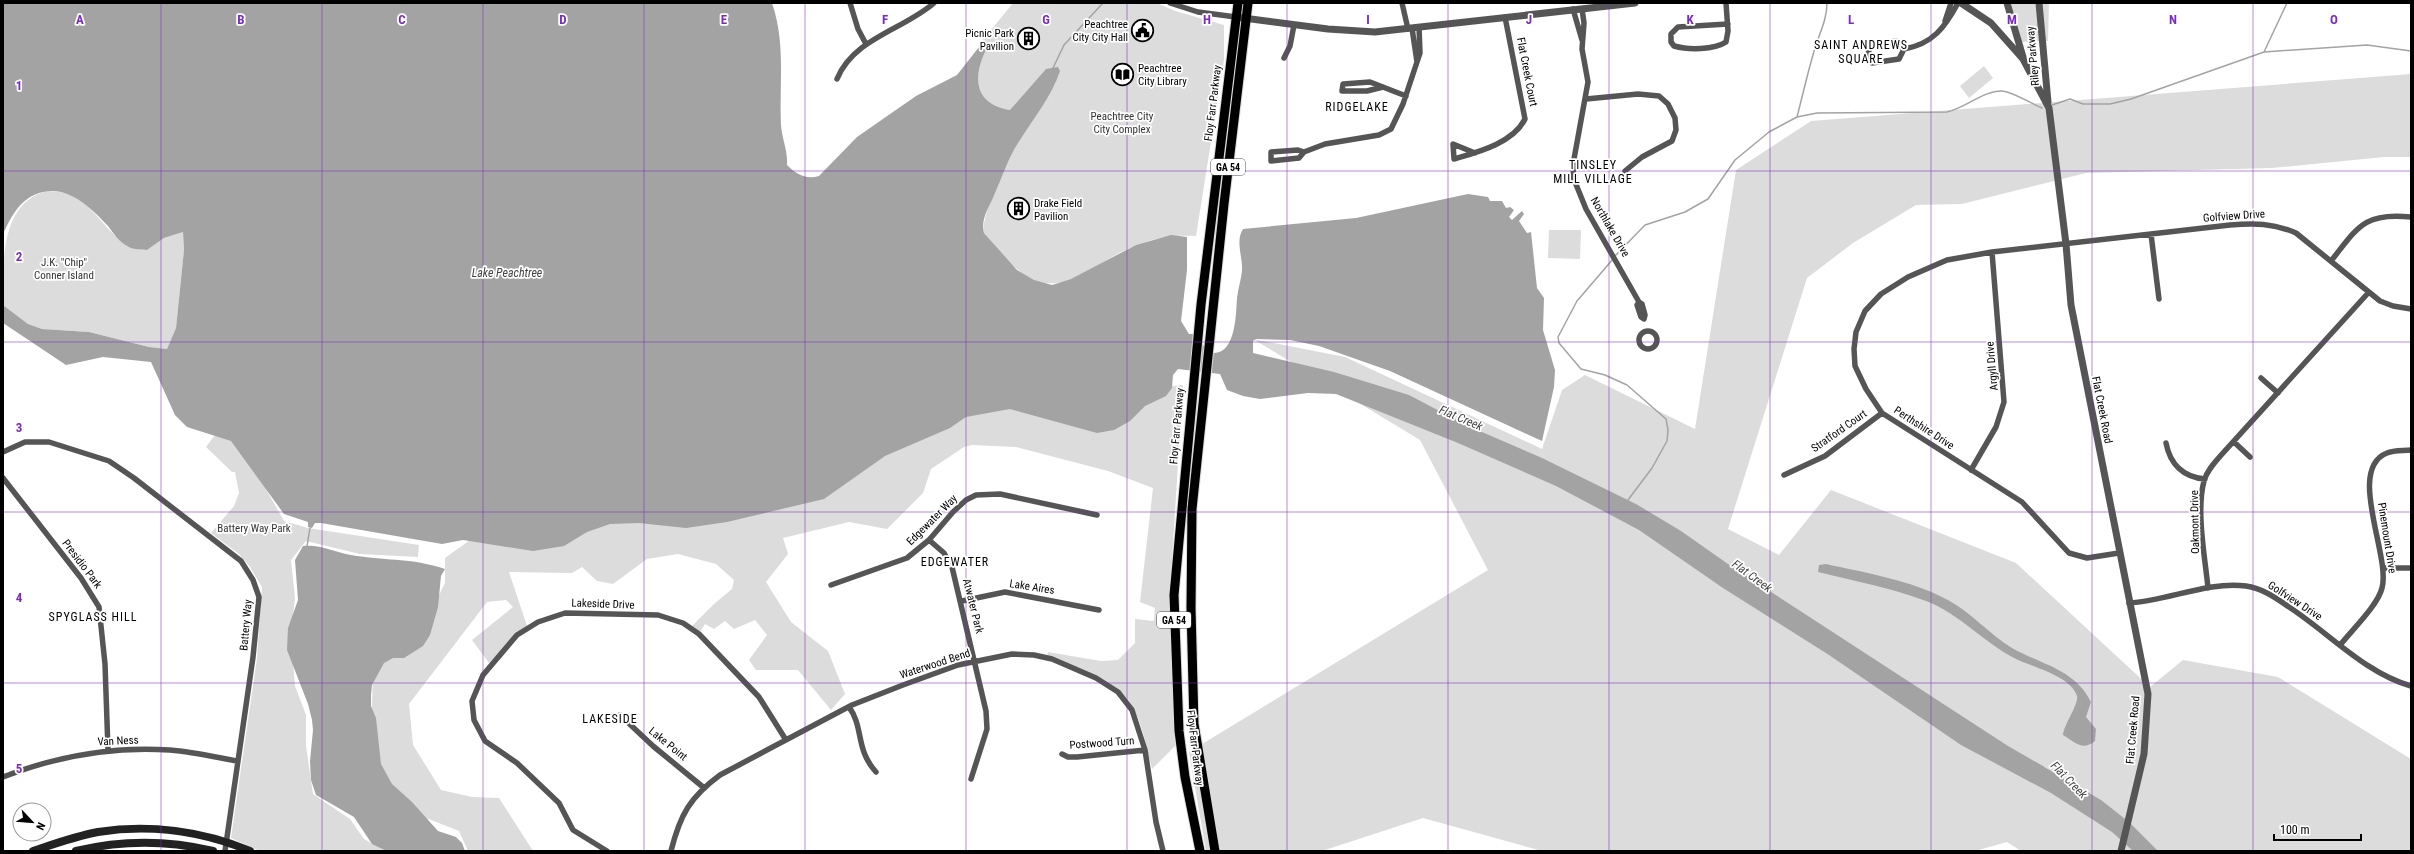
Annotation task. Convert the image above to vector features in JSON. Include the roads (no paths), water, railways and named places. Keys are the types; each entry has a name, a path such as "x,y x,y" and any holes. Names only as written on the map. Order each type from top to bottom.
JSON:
{"main road":[{"name":"Floy Farr Parkway","path":"1200,851 1185,777 1179,731 1174,637 1174,595 1198,330 1238,3"},
{"name":"Floy Farr Parkway","path":"1215,851 1194,724 1192,654 1192,509 1210,331 1248,3"},
{"path":"33,851 97,832 117,830 176,830 226,842 250,851"},
{"path":"76,851 127,842 174,843 213,851"}],"street":[{"path":"850,3 858,29 866,44"},
{"path":"838,79 842,67 866,44 919,15 934,3"},
{"path":"1170,3 1198,12 1355,32 1413,28 1505,17 1573,6 1635,3"},
{"path":"1304,152 1298,150 1270,152 1271,161 1299,158 1304,152 1343,140 1385,133 1391,129 1397,120 1420,53 1413,28 1402,3"},
{"path":"1726,3 1728,24 1726,42 1720,46 1689,49 1674,46 1672,42 1671,34 1678,27 1728,24"},
{"path":"1945,21 1951,3"},
{"path":"1904,49 1920,46 1929,41 1958,3"},
{"name":"Flat Creek Road","path":"1961,3 1991,23 2023,59 2049,108 2066,244 2070,297 2119,553 2147,685 2148,709 2144,754 2122,847"},
{"name":"Riley Parkway","path":"2007,3 2023,59"},
{"name":"Riley Parkway","path":"2039,3 2049,108"},
{"name":"Northlake Drive","path":"1573,6 1582,40"},
{"name":"Northlake Drive","path":"1582,6 1584,23 1582,40 1583,57 1588,74 1586,99 1574,159 1574,177 1580,197 1639,302 1637,305 1641,317 1644,319 1647,330"},
{"name":"Flat Creek Court","path":"1476,152 1508,136 1521,127 1525,119 1505,17"},
{"path":"1284,58 1290,46 1294,25"},
{"path":"1896,41 1904,49 1900,59 1876,64 1872,63 1868,54 1870,46 1896,41"},
{"path":"1383,87 1368,91 1342,91 1343,84 1370,82 1383,87 1406,96"},
{"path":"1586,99 1653,94 1664,99 1672,110 1676,124 1672,141 1642,157 1625,171"},
{"path":"2331,261 2363,224 2382,216 2411,217"},
{"name":"Golfview Drive","path":"2033,248 2151,234 2264,223 2280,226 2296,233 2384,303 2411,309"},
{"path":"2151,234 2159,299"},
{"name":"Perthshire Drive","path":"2033,248 1992,252 1947,260 1914,274 1881,294 1865,311 1854,338 1855,366 1866,389 1882,413 2006,491 2027,506 2069,552 2087,558 2119,553"},
{"name":"Argyll Drive","path":"1971,470 1996,427 2004,402 1992,252"},
{"name":"Oakmont Drive","path":"2208,588 2202,507 2205,480 2212,466 2369,292"},
{"path":"2261,378 2278,393"},
{"name":"Stratford Court","path":"1784,475 1825,456 1882,413"},
{"name":"Battery Way","path":"3,452 25,442 49,442 109,461 134,478 244,565 254,580 259,597 253,657 225,851"},
{"path":"2234,442 2250,456"},
{"path":"2166,443 2172,463 2184,474 2205,480"},
{"name":"Pinemount Drive","path":"2341,644 2378,598 2382,589 2383,568 2370,494 2369,476 2372,467 2383,456 2392,452 2411,450"},
{"name":"Presidio Park","path":"3,478 81,578 99,607 104,664 108,750"},
{"name":"Edgewater Way","path":"831,585 907,558 929,540 953,512 966,500 986,493 1000,494 1097,515"},
{"name":"Atwater Park","path":"929,540 944,553 952,567 962,601 976,661 988,722 984,740 971,779"},
{"path":"2383,568 2411,568"},
{"name":"Golfview Drive","path":"2129,603 2208,588 2245,586 2263,591 2389,678 2411,686"},
{"name":"Lake Aires","path":"962,601 1005,592 1099,610"},
{"name":"Lakeside Drive","path":"608,851 573,830 559,803 517,763 486,741 474,720 472,701 483,675 501,652 521,633 538,622 565,613 658,615 683,623 699,634 759,696 786,740"},
{"name":"Waterwood Bend","path":"671,851 684,812 703,787 720,775 849,707 958,665 1012,654 1034,655 1052,659 1096,678 1118,692 1128,704 1138,725 1145,750 1156,822 1163,851"},
{"path":"849,707 855,715 863,755 876,772"},
{"name":"Lake Point","path":"620,715 653,746 703,787"},
{"name":"Van Ness","path":"3,777 73,755 108,750 171,750 237,761"},
{"name":"Postwood Turn","path":"1062,754 1068,757 1077,757 1145,750"}],"water":[{"name":"Lake Peachtree","path":"3,3 772,3 779,33 781,64 781,125 787,155 787,165 794,171 806,177 819,176 857,137 916,96 957,75 979,47 986,50 979,71 978,80 980,89 983,96 998,107 1010,110 1046,69 1058,67 1060,71 1052,89 1016,146 1006,166 984,218 984,233 1017,270 1034,280 1052,285 1071,279 1136,245 1171,235 1187,237 1187,270 1181,321 1189,334 1194,334 1200,343 1214,353 1227,347 1231,340 1242,271 1239,244 1243,229 1356,218 1468,194 1488,197 1490,201 1502,201 1506,208 1510,207 1514,210 1509,217 1512,220 1522,211 1524,214 1519,221 1527,233 1531,232 1537,288 1544,298 1543,330 1555,370 1554,387 1542,441 1390,371 1319,346 1290,340 1256,339 1253,341 1253,353 1334,372 1409,395 1468,426 1542,458 1636,504 1681,531 1728,564 2008,746 2101,800 2129,822 2158,851 2133,851 2112,832 2051,793 1961,745 1829,655 1723,588 1639,530 1556,486 1458,443 1336,394 1308,393 1260,399 1243,396 1227,390 1220,374 1178,369 1173,375 1172,388 1166,396 1145,406 1130,421 1114,430 1097,433 1010,409 966,417 950,428 885,456 824,499 727,522 686,528 639,523 610,524 587,532 564,546 533,551 463,540 442,544 321,523 315,523 312,528 308,527 308,522 284,514 231,441 187,427 175,415 151,362 103,357 66,365 3,323 3,305 28,324 42,329 89,332 149,347 167,349 176,328 184,250 183,232 164,238 147,250 131,248 125,245 94,212 79,200 71,195 53,191 35,194 23,202 10,220 3,234"},
{"path":"303,546 316,546 350,555 369,558 422,563 445,569 441,576 438,607 430,635 423,646 404,658 393,658 384,663 372,685 371,706 376,718 381,764 392,784 412,802 438,831 456,837 462,843 465,851 386,851 372,844 354,817 316,795 311,780 310,761 313,730 312,720 308,704 287,650 288,628 298,600 295,560"},
{"path":"1826,564 1904,582 1934,593 1957,605 2012,648 2066,675 2076,682 2091,702 2086,717 2096,729 2095,741 2086,746 2082,746 2063,735 2077,700 2077,696 2073,689 2067,683 2050,673 2016,659 1993,645 1950,613 1926,601 1886,588 1818,572 1819,565"}],"waterway":[{"path":"1053,68 1064,45 1103,3"},
{"path":"1797,117 1812,57 1825,20 1827,3"},
{"path":"2264,52 2287,3"},
{"path":"2052,105 2070,99 2083,104 2110,104 2131,99 2264,52 2367,45 2411,51"},
{"path":"1615,256 1645,225 1685,212 1708,199 1735,160 1769,132 1797,117 1817,113 1947,112 1988,94 2002,91 2016,95 2042,108"},
{"path":"1613,259 1577,301 1558,337 1559,343 1581,369 1605,375 1627,385 1666,419 1668,430 1667,441 1652,468 1628,500"},
{"path":"307,546 310,528"},
{"name":"Flat Creek","path":"2034,762 2043,767"}],"place":[{"name":"Peachtree City City Hall","path":"1143,30"},
{"name":"Picnic Park Pavilion","path":"1029,39"},
{"name":"Peachtree City Library","path":"1123,74"},
{"name":"Drake Field Pavilion","path":"1019,209"}],"district":[{"name":"SAINT ANDREWS SQUARE","path":"1861,52"},
{"name":"RIDGELAKE","path":"1357,107"},
{"name":"TINSLEY MILL VILLAGE","path":"1593,172"},
{"name":"EDGEWATER","path":"955,562"},
{"name":"SPYGLASS HILL","path":"93,617"},
{"name":"LAKESIDE","path":"610,719"}],"park label":[{"name":"Peachtree City City Complex","path":"1122,122"},
{"name":"J.K. \"Chip\" Conner Island","path":"64,268"},
{"name":"Battery Way Park","path":"254,528"}]}
